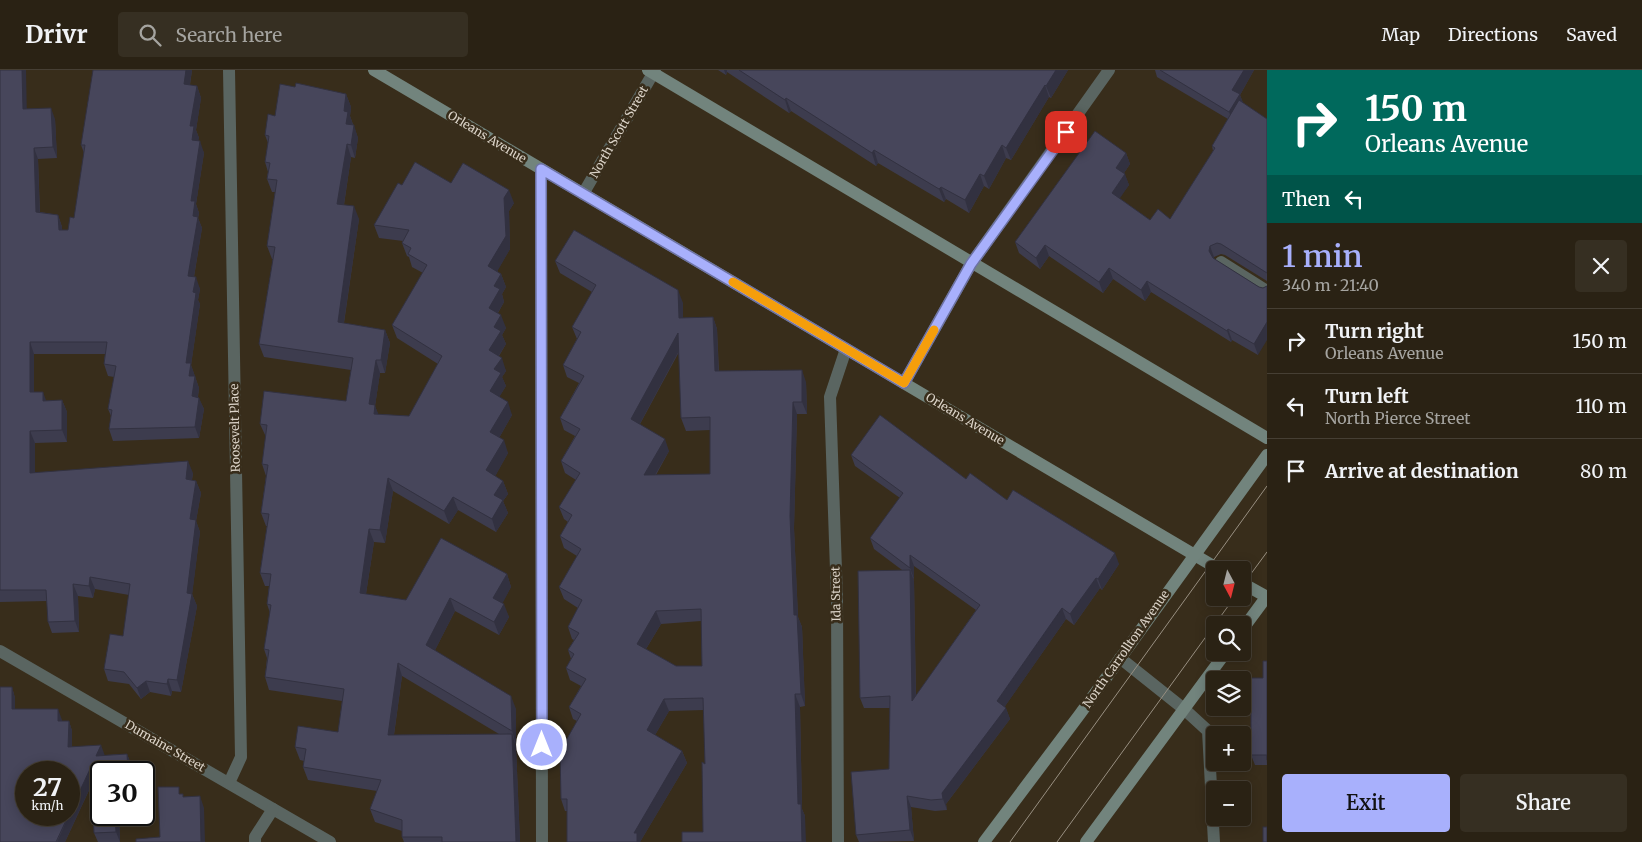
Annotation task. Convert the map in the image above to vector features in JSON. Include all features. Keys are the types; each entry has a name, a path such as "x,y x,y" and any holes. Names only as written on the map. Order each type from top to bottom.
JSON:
{"street":[{"name":"Roosevelt Place","path":"229,70 240,757 229,783"},
{"name":"Orleans Avenue","path":"374,70 1206,562"},
{"path":"904,383 971,264 1109,70"},
{"path":"652,71 971,264 1267,438"},
{"name":"North Scott Street","path":"584,194 652,71"},
{"path":"541,169 542,842"},
{"path":"1221,262 1267,292"},
{"name":"Ida Street","path":"838,842 837,599 830,397 846,349"},
{"name":"North Carrollton Avenue","path":"984,842 1267,455"},
{"path":"1251,588 1267,596 1251,618"},
{"name":"Dumaine Street","path":"0,651 330,842"},
{"path":"1120,658 1184,709 1208,732 1214,842"},
{"path":"1086,842 1219,661"},
{"path":"255,842 255,837 273,809"}],"building":[{"path":"0,70 22,70 23,109 51,108 53,147 34,148 36,212 58,215 59,230 68,230 70,217 74,218 85,145 81,145 93,70 186,70 184,84 197,86 190,126 194,126 192,140 200,141 191,201 195,201 193,216 198,217 188,276 196,277 193,292 196,293 186,363 191,363 189,376 195,376 192,396 199,398 195,427 109,429 112,410 108,409 116,366 104,364 107,342 30,342 30,392 43,392 43,401 62,400 62,430 30,431 30,473 188,461 186,479 196,481 190,519 196,520 187,593 192,594 177,680 168,679 167,684 146,681 137,688 124,672 104,669 110,634 123,636 130,584 90,577 89,586 73,584 75,621 48,622 46,590 0,590"},
{"path":"739,70 1056,70 1006,148 1002,145 984,176 980,174 965,200 941,187 939,189 874,150 872,153"},
{"path":"1160,70 1244,70 1232,90 1240,94 1229,112"},
{"path":"296,83 346,94 344,111 348,112 346,124 354,125 351,145 347,144 337,204 354,206 338,322 385,330 381,360 376,360 369,404 375,405 374,414 409,416 442,356 392,325 427,265 408,254 411,248 402,243 409,230 374,225 398,183 402,185 415,162 451,183 463,163 509,190 504,198 506,236 488,266 501,274 494,286 500,289 489,308 501,315 494,327 501,331 489,350 502,358 494,369 501,373 490,391 508,402 490,432 504,440 486,470 503,481 494,495 503,500 492,519 453,497 444,511 388,478 380,530 369,529 360,593 406,600 441,538 507,574 493,598 504,604 494,622 450,598 426,645 511,696 512,731 398,663 388,735 512,734 516,842 442,842 442,837 402,837 402,820 370,809 381,780 303,767 306,749 295,747 298,726 338,732 344,689 265,677 269,650 264,649 271,605 267,604 271,574 260,573 269,514 261,513 268,465 262,464 267,425 260,424 264,391 346,401 353,358 259,344 275,247 267,246 277,180 267,179 270,163 265,162 269,136 265,135 268,114 275,116 280,84 295,87"},
{"path":"1239,100 1267,119 1267,273 1221,244 1217,243 1210,246 1209,251 1213,258 1259,287 1267,286 1267,322 1254,344 1228,329 1227,331 1147,281 1141,290 1109,268 1099,282 1045,245 1036,258 1015,242 1095,131 1126,153 1116,168 1125,174 1112,193 1150,220 1158,209 1170,219 1215,148 1212,146"},
{"path":"574,230 678,290 679,318 713,317 715,371 802,370 802,402 793,402 790,516 794,615 797,615 801,694 795,694 798,804 801,804 802,842 682,842 682,832 703,832 702,762 705,764 703,698 664,699 647,730 682,751 634,833 637,833 637,842 567,842 567,799 561,799 560,751 581,714 569,707 586,679 566,668 574,654 568,650 579,633 568,627 582,600 559,587 581,549 560,536 572,515 559,507 580,473 561,461 580,429 560,418 584,376 563,365 581,332 572,327 596,285 555,261","holes":["678,333 681,418 710,417 710,474 644,475 665,439 631,419","701,609 702,666 676,666 637,644 656,611"]},
{"path":"880,415 966,479 970,473 1007,500 1013,490 1115,553 1098,579 1096,578 1070,614 1062,608 997,701 1006,708 942,793 943,799 931,800 907,796 910,830 856,835 851,772 889,769 890,696 860,698 858,571 910,570 912,701 980,605 910,555 910,568 870,538 903,493 851,455"},
{"path":"1263,661 1267,661 1267,755 1251,755 1251,678 1263,678"},
{"path":"0,687 12,687 12,709 58,709 58,721 69,721 68,747 101,745 96,756 127,754 127,761 90,761 90,769 80,790 80,761 15,761 15,826 64,826 56,842 0,842"},
{"path":"158,787 179,787 179,794 183,794 183,797 200,796 201,842 136,842 136,839 160,837"},
{"path":"94,826 116,826 116,832 94,833"},
{"path":"1263,827 1267,827 1267,842 1263,842"}],"tram line":[{"path":"1010,842 1267,486"},
{"path":"1251,574 1267,552"},
{"path":"1057,842 1228,606"}],"slow traffic":[{"path":"733,282 904,383 934,330"}],"route":[{"path":"542,745 541,169 904,383 971,264 1066,132"}]}
